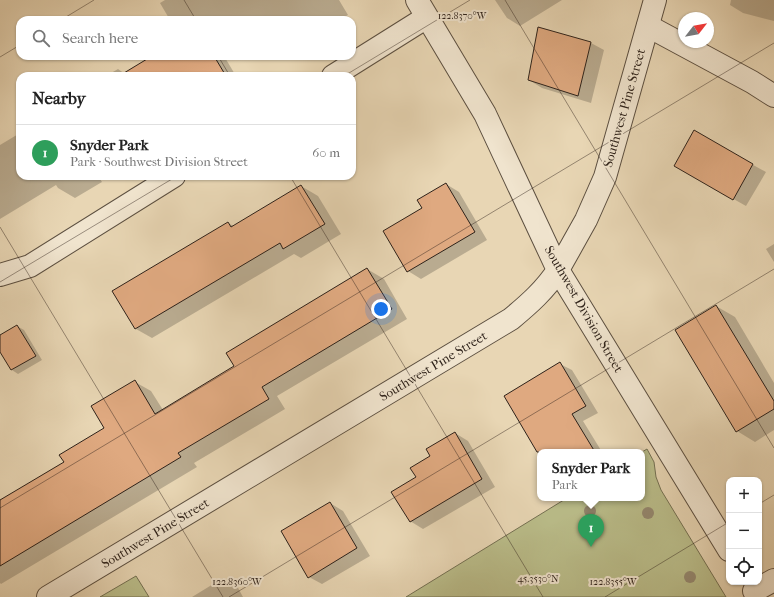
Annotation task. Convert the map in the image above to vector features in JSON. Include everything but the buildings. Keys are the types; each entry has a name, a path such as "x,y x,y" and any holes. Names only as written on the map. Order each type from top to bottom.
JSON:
{"street":[{"name":"Southwest Pine Street","path":"48,597 511,319 538,296 549,284 558,270 586,220 605,176 655,0"},
{"path":"356,59 422,9"},
{"name":"Southwest Division Street","path":"422,9 485,114 558,270 728,549"},
{"path":"648,26 752,82 774,96"},
{"path":"338,72 354,60"},
{"path":"0,274 30,266 168,180"},
{"path":"754,590 774,580"}],"green space":[{"path":"647,449 654,462 656,477 661,490 726,597 406,597 562,501 645,501 645,450"},
{"path":"136,576 149,597 100,597"}],"place":[{"name":"Snyder Park","path":"591,547"}]}
